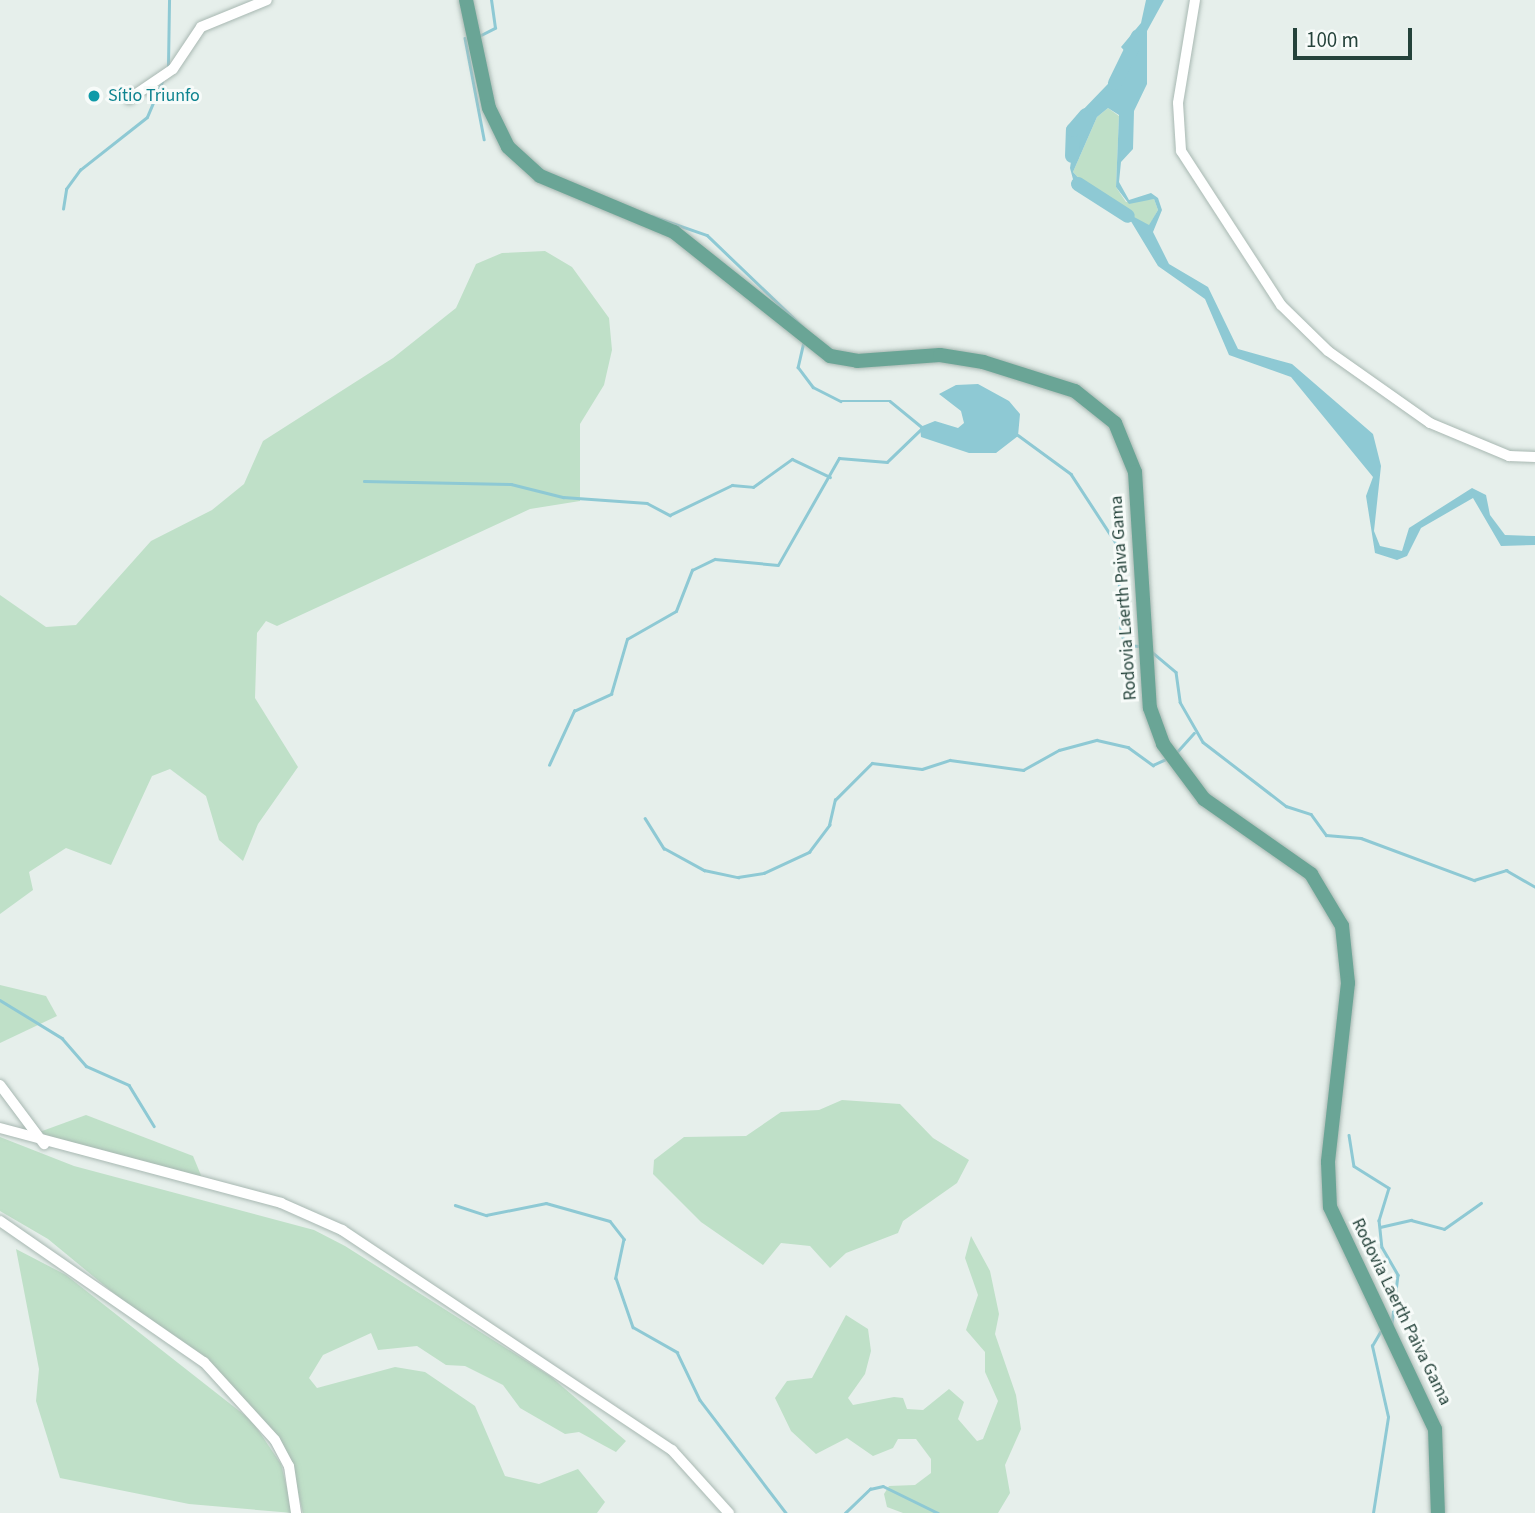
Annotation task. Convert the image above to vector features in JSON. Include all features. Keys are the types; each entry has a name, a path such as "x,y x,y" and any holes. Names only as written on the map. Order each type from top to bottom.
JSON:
{"main road":[{"name":"Rodovia Laerth Paiva Gama","path":"466,0 478,76 500,135 540,176 674,232 830,356 857,361 940,355 983,362 1065,386 1115,424 1135,471 1150,708 1163,744 1204,799 1311,874 1342,926 1348,982 1328,1162 1330,1207 1355,1270 1436,1429 1438,1513"}],"street":[{"path":"129,99 173,69 201,27 267,0"},
{"path":"1195,0 1178,103 1181,151 1281,305 1328,351 1430,423 1509,456 1535,457"},
{"path":"0,1085 44,1144"},
{"path":"0,1128 44,1144 281,1203 342,1230 672,1450 729,1513"},
{"path":"0,1221 204,1362 275,1440 289,1466 296,1513"}],"green space":[{"path":"1108,108 1119,116 1116,187 1126,202 1154,199 1158,210 1149,226 1095,196 1073,172 1097,117"},
{"path":"545,251 572,267 609,318 612,350 604,385 580,424 580,501 530,509 277,626 266,621 257,633 255,698 298,767 258,824 243,861 219,840 206,796 170,769 152,776 111,865 66,848 29,872 33,890 0,914 0,595 46,627 76,625 151,541 212,510 244,484 263,441 393,358 456,308 476,264 502,253"},
{"path":"0,985 46,996 57,1016 0,1043"},
{"path":"842,1100 900,1104 933,1138 969,1160 957,1183 903,1221 898,1233 846,1253 830,1268 810,1246 781,1243 763,1265 701,1222 653,1174 654,1160 684,1137 746,1136 781,1112 819,1110"},
{"path":"86,1115 193,1156 205,1185 77,1154 34,1134"},
{"path":"0,1137 74,1166 314,1230 345,1246 550,1376 626,1441 616,1452 579,1432 565,1434 520,1408 503,1385 465,1366 446,1365 417,1346 378,1350 371,1333 323,1355 309,1378 317,1388 395,1367 425,1372 475,1406 505,1476 539,1484 578,1469 605,1502 597,1513 303,1513 291,1464 207,1370 48,1239 0,1211"},
{"path":"971,1236 990,1271 999,1314 995,1334 1016,1395 1021,1429 1005,1465 1010,1493 998,1513 903,1513 887,1507 884,1494 889,1486 915,1485 931,1473 931,1459 916,1439 898,1439 893,1448 873,1456 847,1438 816,1454 791,1431 775,1398 787,1381 812,1378 846,1315 868,1329 871,1351 865,1374 848,1398 853,1405 894,1397 903,1398 907,1409 923,1410 949,1389 964,1402 958,1419 977,1441 983,1439 998,1401 985,1372 985,1352 966,1330 978,1295 965,1258"},
{"path":"16,1249 66,1275 252,1421 281,1464 293,1513 189,1504 60,1478 36,1401 39,1369"}],"water":[{"path":"1146,0 1164,0 1147,31 1147,84 1134,111 1133,149 1121,162 1119,182 1129,200 1151,193 1158,198 1162,210 1153,232 1169,264 1208,287 1238,349 1292,364 1373,434 1381,466 1374,531 1380,546 1402,551 1409,528 1472,488 1486,495 1490,515 1505,535 1535,536 1535,545 1501,546 1473,498 1421,528 1407,556 1397,560 1375,553 1366,496 1373,477 1291,377 1229,355 1205,299 1158,266 1129,218 1074,183 1070,168 1078,115 1132,59 1121,47 1141,23","holes":["1108,108 1119,115 1116,187 1129,204 1154,199 1158,210 1149,225 1095,196 1073,172 1097,117"]},
{"path":"978,384 1009,401 1020,414 1018,436 996,453 969,453 921,437 920,427 935,421 958,428 964,423 961,411 939,394 956,385"}],"waterway":[{"path":"168,66 169,0"},
{"path":"479,36 495,28 491,0"},
{"path":"1115,83 1138,36"},
{"path":"465,38 484,139"},
{"path":"63,209 66,189 80,170 147,117 162,82"},
{"path":"1072,156 1073,130 1086,115"},
{"path":"1078,184 1128,216"},
{"path":"652,216 707,235 805,329"},
{"path":"804,342 798,367 813,387 841,401 890,401 923,428"},
{"path":"549,765 574,711 611,694 627,639 676,611 692,570 715,559 778,565 839,458 887,462 920,430"},
{"path":"1018,435 1071,474 1118,546 1121,632 1126,645 1139,646"},
{"path":"364,481 511,484 563,497 647,503 670,515 732,485 753,487 792,459 830,477"},
{"path":"1152,652 1176,672 1180,702 1203,742 1286,806 1311,814 1326,835 1361,838 1474,880 1506,870 1535,887"},
{"path":"1175,754 1194,733"},
{"path":"645,818 664,848 704,870 738,877 764,873 809,852 829,825 835,800 872,763 922,769 950,760 1023,770 1059,750 1097,740 1128,747 1153,765 1166,759"},
{"path":"0,1000 62,1038 86,1066 129,1085 154,1126"},
{"path":"1349,1135 1354,1166 1389,1188 1379,1220 1382,1247 1398,1275 1392,1324"},
{"path":"455,1205 486,1215 546,1203 610,1221 624,1239 616,1278 633,1327 677,1352 700,1400 786,1513"},
{"path":"1380,1227 1411,1220 1444,1229 1481,1203"},
{"path":"1373,1513 1388,1417 1372,1346 1380,1332"},
{"path":"845,1513 870,1489 883,1486 938,1513"}],"place":[{"name":"Sítio Triunfo","path":"94,96"}]}
